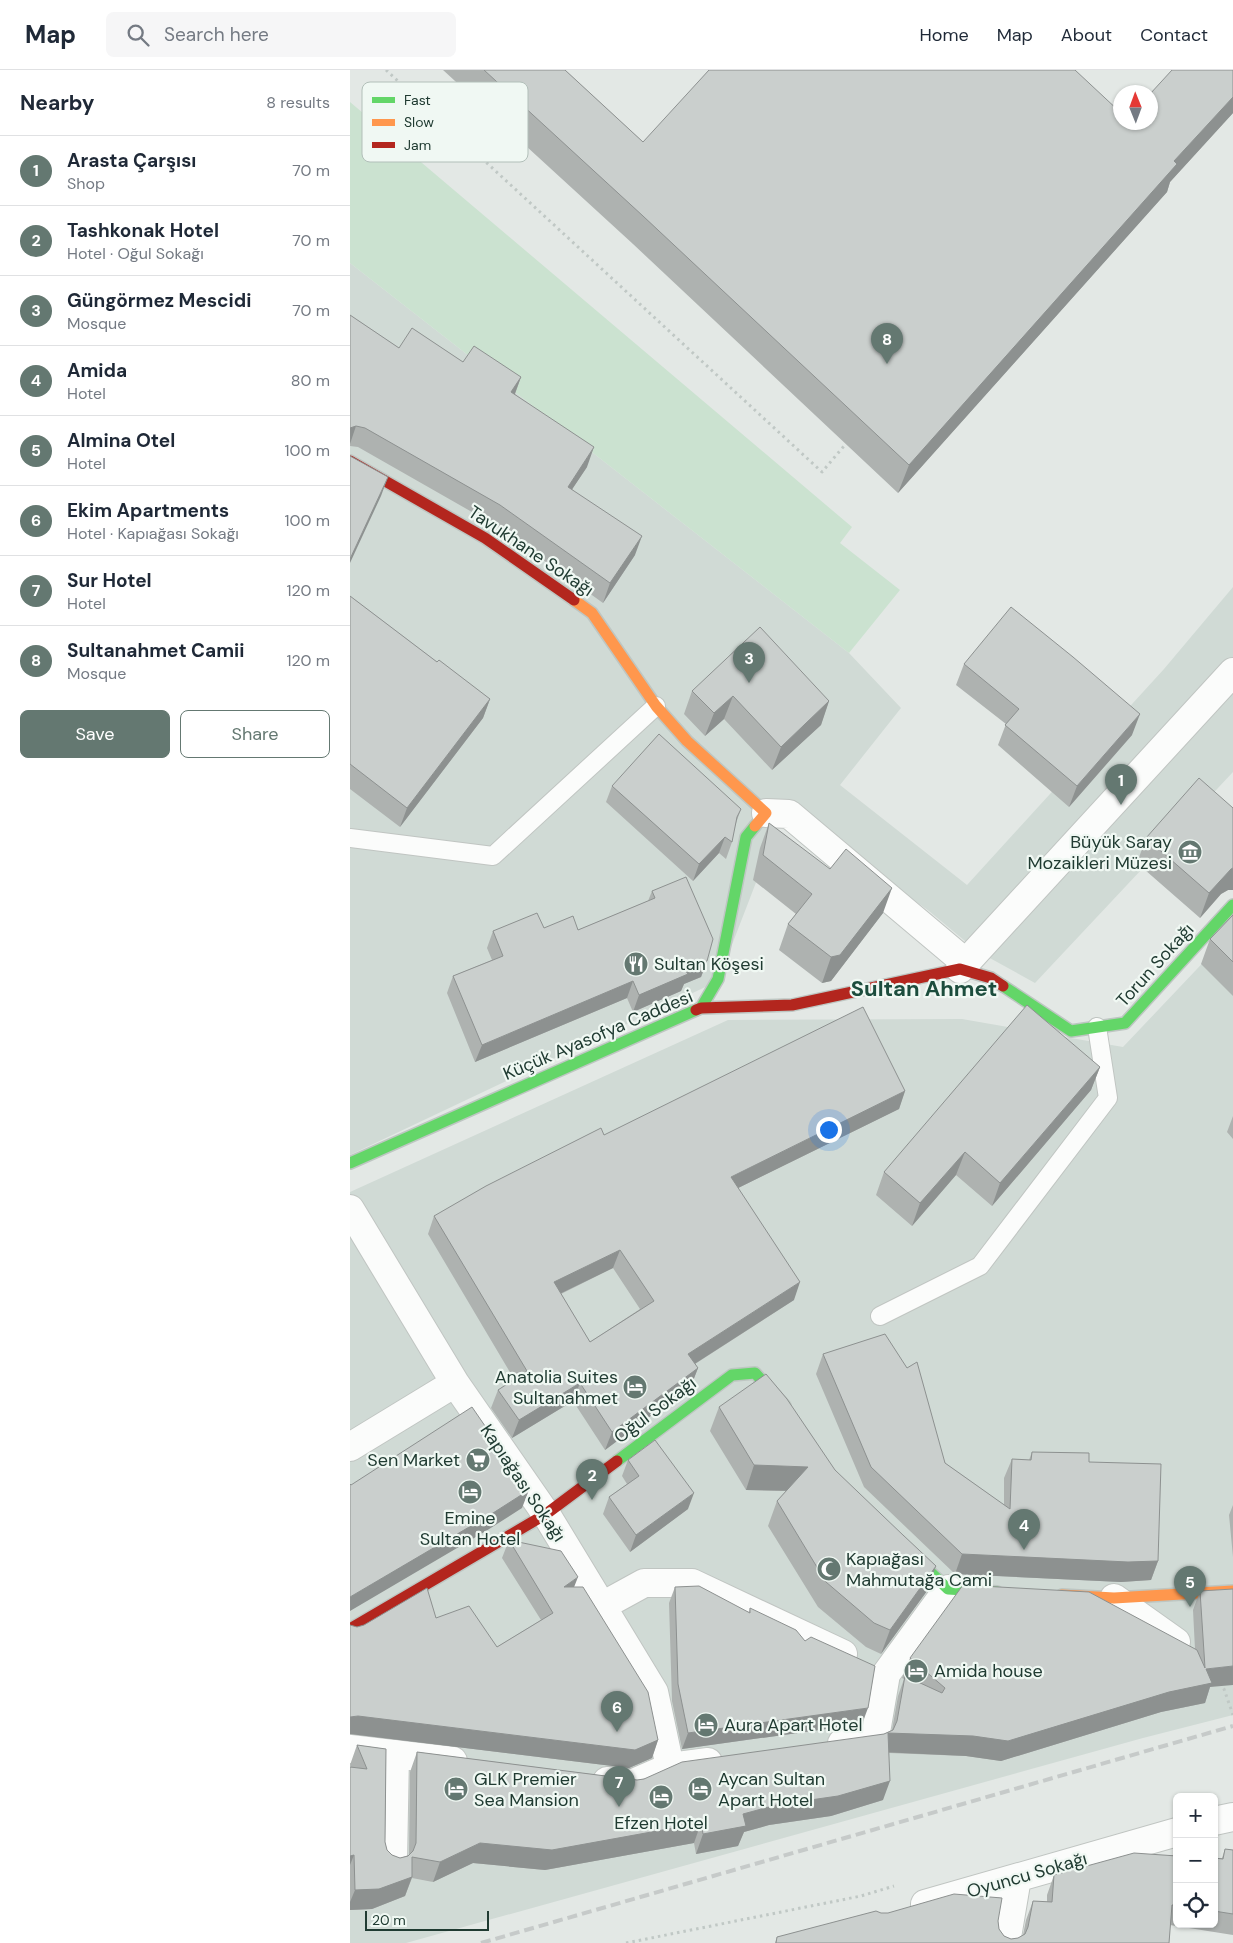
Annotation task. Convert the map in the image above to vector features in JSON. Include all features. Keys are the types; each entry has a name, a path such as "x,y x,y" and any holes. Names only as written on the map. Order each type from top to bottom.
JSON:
{"street":[{"name":"Tavukhane Sokağı","path":"350,461 485,538 592,613 656,706 687,740 774,806"},
{"path":"702,1008 718,979 746,837 774,806 789,814 963,966 1233,672"},
{"name":"Torun Sokağı","path":"963,966 991,978 1071,1031 1126,1024 1233,905"},
{"name":"Küçük Ayasofya Caddesi","path":"350,1163 702,1008 792,1005 963,966"},
{"name":"Kapıağası Sokağı","path":"350,1209 455,1383 546,1514 654,1692 670,1767"},
{"name":"Oğul Sokağı","path":"350,1628 546,1514 732,1375 756,1373 781,1400 791,1415"},
{"path":"350,1448 455,1383"},
{"path":"899,1543 948,1589 1006,1592"},
{"path":"602,1606 644,1583 692,1583 886,1674"},
{"path":"817,1747 875,1738 886,1674 948,1589"},
{"path":"1055,1594 1114,1598 1233,1591"},
{"path":"1114,1598 1176,1642"},
{"path":"350,1749 474,1764"},
{"path":"393,1862 395,1754"},
{"path":"582,1778 631,1784 670,1767 729,1759"},
{"path":"1218,1820 1233,1817"},
{"name":"Oyuncu Sokağı","path":"905,1910 1173,1833"},
{"path":"1006,1943 1017,1878"}],"lane":[{"path":"350,838 493,856 656,706"},
{"path":"880,1316 980,1266 1108,1098 1097,1027"}],"path":[{"path":"386,70 399,82"},
{"path":"486,162 822,472 844,446"},
{"path":"1224,1688 1233,1715"}],"shaded area":[{"path":"350,263 849,653 901,708 840,785 967,885 1164,669 1233,587 1233,772 1035,983 977,951 929,911 811,825 779,823 718,981 350,1155"},
{"path":"1233,931 1233,1715 1143,1738 406,1943 350,1943 350,1192 728,1020 962,1019 1123,1047"}],"green space":[{"path":"350,102 362,112 362,162 421,162 852,527 840,543 900,590 849,653 350,263"}],"building":[{"path":"484,70 565,70 643,142 709,70 1075,70 1113,105 1113,130 1158,130 1158,85 1172,70 1233,70 1233,97 1174,161 1177,164 909,465 528,110 528,82 497,82"},
{"path":"350,315 399,348 412,328 463,362 474,346 521,377 511,392 594,447 568,487 642,536 610,583 500,505 365,428 356,426 350,428"},
{"path":"350,456 388,477 350,559"},
{"path":"350,596 437,662 439,660 490,699 407,808 350,764"},
{"path":"1011,607 1140,714 1077,786 1005,725 1019,709 964,664"},
{"path":"760,627 829,701 781,747 733,696 714,713 692,691"},
{"path":"659,734 741,809 737,817 732,842 725,837 699,864 612,786"},
{"name":"Büyük Saray Mozaikleri Müzesi","path":"1199,778 1233,808 1233,868 1209,893 1146,838"},
{"path":"769,823 830,869 846,849 892,888 840,955 831,957 788,924 812,894 763,855"},
{"path":"686,877 713,939 707,961 685,970 688,974 639,995 633,981 482,1045 453,976 503,956 493,931 537,913 544,928 573,916 578,930 655,898 652,891"},
{"path":"1233,915 1233,962 1210,939"},
{"path":"1027,1005 1100,1067 1000,1183 965,1152 920,1203 884,1172"},
{"path":"863,1007 905,1091 731,1177 800,1282 688,1354 698,1368 612,1432 580,1383 519,1420 498,1390 527,1371 434,1216 486,1186 601,1128 604,1135","holes":["620,1250 654,1301 590,1342 554,1282"]},
{"path":"885,1334 907,1368 917,1362 945,1463 1010,1509 1012,1459 1031,1460 1032,1452 1089,1453 1089,1462 1161,1464 1158,1561 1128,1562 962,1554 871,1467 823,1354"},
{"path":"766,1374 787,1399 835,1470 936,1566 890,1630 874,1623 826,1582 777,1501 808,1467 754,1465 719,1407"},
{"path":"472,1407 529,1490 350,1597 350,1484"},
{"path":"655,1440 694,1493 636,1535 609,1497 639,1476 628,1460"},
{"path":"509,1540 561,1551 578,1577 564,1587 583,1587 648,1692 658,1740 635,1750 358,1716 350,1717 350,1625 357,1627 364,1625 427,1588 436,1618 469,1606 497,1647 553,1613"},
{"path":"963,1585 1089,1592 1197,1650 1205,1668 1200,1591 1233,1589 1233,1666 1206,1669 1212,1683 1169,1692 1008,1741 973,1736 888,1733 890,1781 838,1796 776,1805 743,1814 746,1826 703,1834 701,1823 552,1850 480,1843 440,1862 412,1857 412,1877 379,1889 355,1890 354,1855 350,1856 350,1767 367,1769 357,1745 386,1749 385,1842 387,1850 392,1855 400,1858 408,1856 413,1851 416,1843 417,1752 637,1780 644,1779 682,1762 884,1734 893,1730 897,1721 905,1676 942,1693 945,1688 910,1658"},
{"path":"699,1586 750,1613 750,1608 796,1630 805,1641 811,1637 875,1666 868,1708 688,1733 678,1684 675,1587"},
{"path":"1225,1849 1233,1850 1233,1914 1218,1912 1218,1858 1223,1859"},
{"path":"1134,1853 1173,1856 1173,1905 1169,1943 776,1943 777,1937 876,1911 888,1913 954,1894 1002,1898 998,1921 999,1929 1004,1936 1011,1939 1018,1938 1025,1934 1028,1927 1033,1901 1052,1902 1054,1875"}],"railway":[{"path":"481,1943 1233,1726"}],"traffic: fast":[{"path":"701,1008 718,979 746,837 755,826"},
{"path":"1003,986 1071,1031 1125,1023 1233,905"},
{"path":"350,1163 696,1010"},
{"path":"617,1461 732,1375 755,1373 785,1406"},
{"path":"906,1549 948,1589 997,1592"}],"traffic: slow":[{"path":"574,600 592,613 656,706 687,741 766,813 755,826"},
{"path":"1062,1595 1114,1598 1233,1591"}],"traffic: jam":[{"path":"350,461 485,538 574,600"},
{"path":"696,1010 701,1008 792,1005 960,969 991,978 1003,986"},
{"path":"350,1629 546,1514 617,1461"}],"place":[{"name":"Sultanahmet Camii","path":"887,364"},
{"name":"Güngörmez Mescidi","path":"749,683"},
{"name":"Arasta Çarşısı","path":"1121,805"},
{"name":"Büyük Saray Mozaikleri Müzesi","path":"1190,852"},
{"name":"Sultan Köşesi","path":"636,964"},
{"name":"Anatolia Suites Sultanahmet","path":"635,1387"},
{"name":"Sen Market","path":"478,1460"},
{"name":"Emine Sultan Hotel","path":"470,1492"},
{"name":"Tashkonak Hotel","path":"592,1500"},
{"name":"Amida","path":"1024,1550"},
{"name":"Kapıağası Mahmutağa Cami","path":"829,1569"},
{"name":"Almina Otel","path":"1190,1607"},
{"name":"Amida house","path":"916,1671"},
{"name":"Aura Apart Hotel","path":"706,1725"},
{"name":"Ekim Apartments","path":"617,1732"},
{"name":"GLK Premier Sea Mansion","path":"456,1789"},
{"name":"Aycan Sultan Apart Hotel","path":"700,1789"},
{"name":"Efzen Hotel","path":"661,1797"},
{"name":"Sur Hotel","path":"619,1807"}],"district":[{"name":"Sultan Ahmet","path":"924,988"}]}
